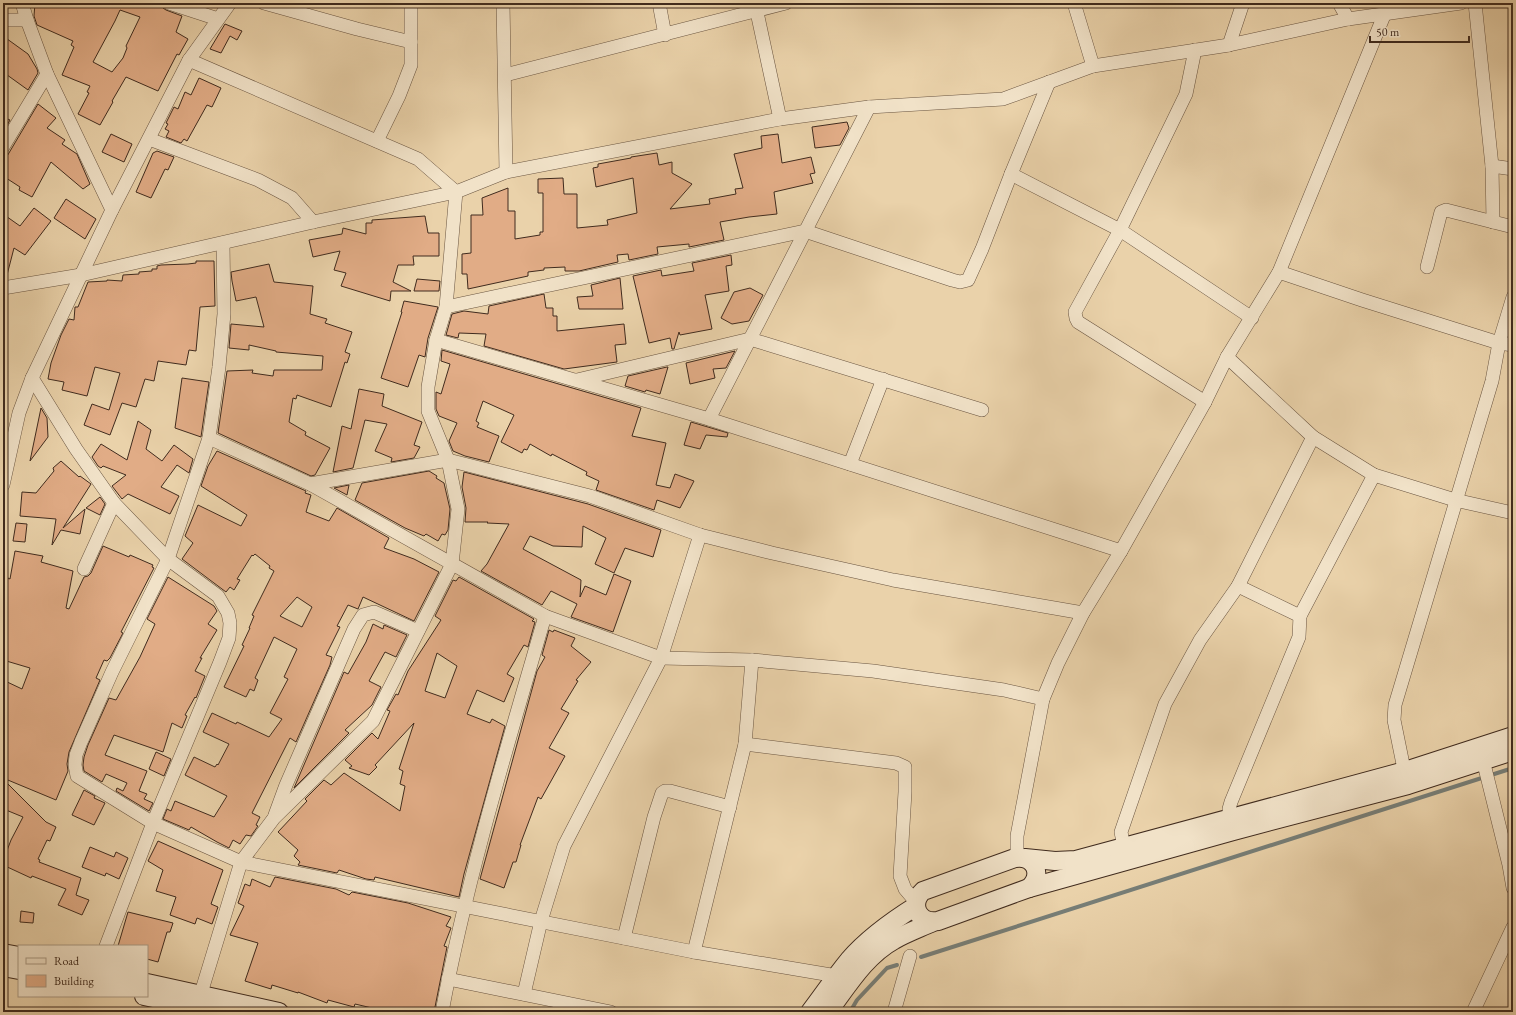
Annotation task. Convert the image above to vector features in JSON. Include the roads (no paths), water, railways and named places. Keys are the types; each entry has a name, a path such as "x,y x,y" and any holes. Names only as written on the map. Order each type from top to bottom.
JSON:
{"street":[{"path":"22,3 47,74 112,210"},
{"path":"169,3 218,19"},
{"path":"3,485 19,413 32,378 112,210 189,60 230,3"},
{"path":"264,3 357,29 411,42"},
{"path":"377,141 399,96 411,65 411,3"},
{"path":"503,3 506,172"},
{"path":"659,3 665,34"},
{"path":"505,75 665,34 756,7 786,3"},
{"path":"1074,3 1093,66"},
{"path":"1229,45 1243,3"},
{"path":"1339,3 1348,19"},
{"path":"1021,858 1017,836 1043,699 1083,613 1121,551 1204,402 1227,357 1279,272 1385,13 1394,3"},
{"path":"3,288 81,275 313,222 456,192 506,172 780,119 869,106 1003,99 1093,66 1229,45 1348,19 1461,3"},
{"path":"1475,3 1492,166 1493,222"},
{"path":"756,7 780,119"},
{"path":"3,20 27,20"},
{"path":"1195,50 1186,94 1120,230 1075,312 1078,322 1204,402"},
{"path":"189,60 418,159 456,192"},
{"path":"3,147 47,74"},
{"path":"446,306 805,231 952,280 960,282 968,280 982,250 1010,174 1049,82"},
{"path":"709,419 869,106"},
{"path":"149,139 258,180 292,198 313,222"},
{"path":"1492,166 1513,170"},
{"path":"1010,174 1120,230 1252,318"},
{"path":"199,1001 242,862 274,818 373,721 452,564 458,509 448,460 428,411 428,387 436,340 446,306 456,192"},
{"path":"1427,267 1441,212 1446,210 1513,227"},
{"path":"223,243 224,314 219,367 209,438 168,559 112,672 76,755 75,765 77,776 153,823 242,862 843,981"},
{"path":"1279,272 1362,300 1500,343 1513,345"},
{"path":"1406,778 1394,720 1395,705 1492,380 1500,343 1513,297"},
{"path":"577,380 750,339 982,410"},
{"path":"436,340 709,419 1121,551"},
{"path":"1227,357 1313,437 1374,475 1456,500 1513,513"},
{"path":"32,378 76,449 114,503 168,559 218,596 228,613 230,623 229,638 220,662 153,823 106,945"},
{"path":"850,464 883,379"},
{"path":"1124,847 1121,832 1165,704 1200,640 1238,586 1313,437"},
{"path":"209,438 310,484 545,616 661,658 752,660 873,671 1004,690 1043,699"},
{"path":"310,484 448,460 590,496 700,535 772,553 893,580 1083,613"},
{"path":"1231,824 1229,809 1231,802 1299,637 1300,616 1374,475"},
{"path":"84,569 114,503"},
{"path":"524,994 541,921 564,846 661,658 700,535"},
{"path":"1238,586 1300,616"},
{"path":"274,818 286,785 351,636 363,615 374,612 418,631"},
{"path":"442,1012 465,906 496,784 545,616"},
{"path":"694,952 746,744 752,660"},
{"path":"1406,778 1513,736"},
{"path":"746,744 889,762 905,767 900,876 904,889 916,904 919,915 933,922"},
{"path":"828,1012 843,981 849,960 880,931 916,904 919,895 928,888 1021,858 1040,861 1076,860 1124,847 1231,824 1406,778 1484,765 1513,751"},
{"path":"1484,765 1509,865 1513,888"},
{"path":"624,938 654,817 662,794 665,791 670,791 730,807"},
{"path":"810,1012 876,953 894,940 933,922 1029,888 1231,824"},
{"path":"1021,858 1034,865 1036,870 1036,880 1029,888"},
{"path":"1474,1012 1513,927"},
{"path":"3,953 18,956"},
{"path":"894,1012 910,956"},
{"path":"3,967 18,970"},
{"path":"448,979 611,1012"},
{"path":"148,983 199,1001 219,1012"},
{"path":"148,996 199,1001 279,1012"}],"waterway":[{"path":"921,957 1513,768"},
{"path":"850,1012 857,1000 887,968 897,965"}]}
